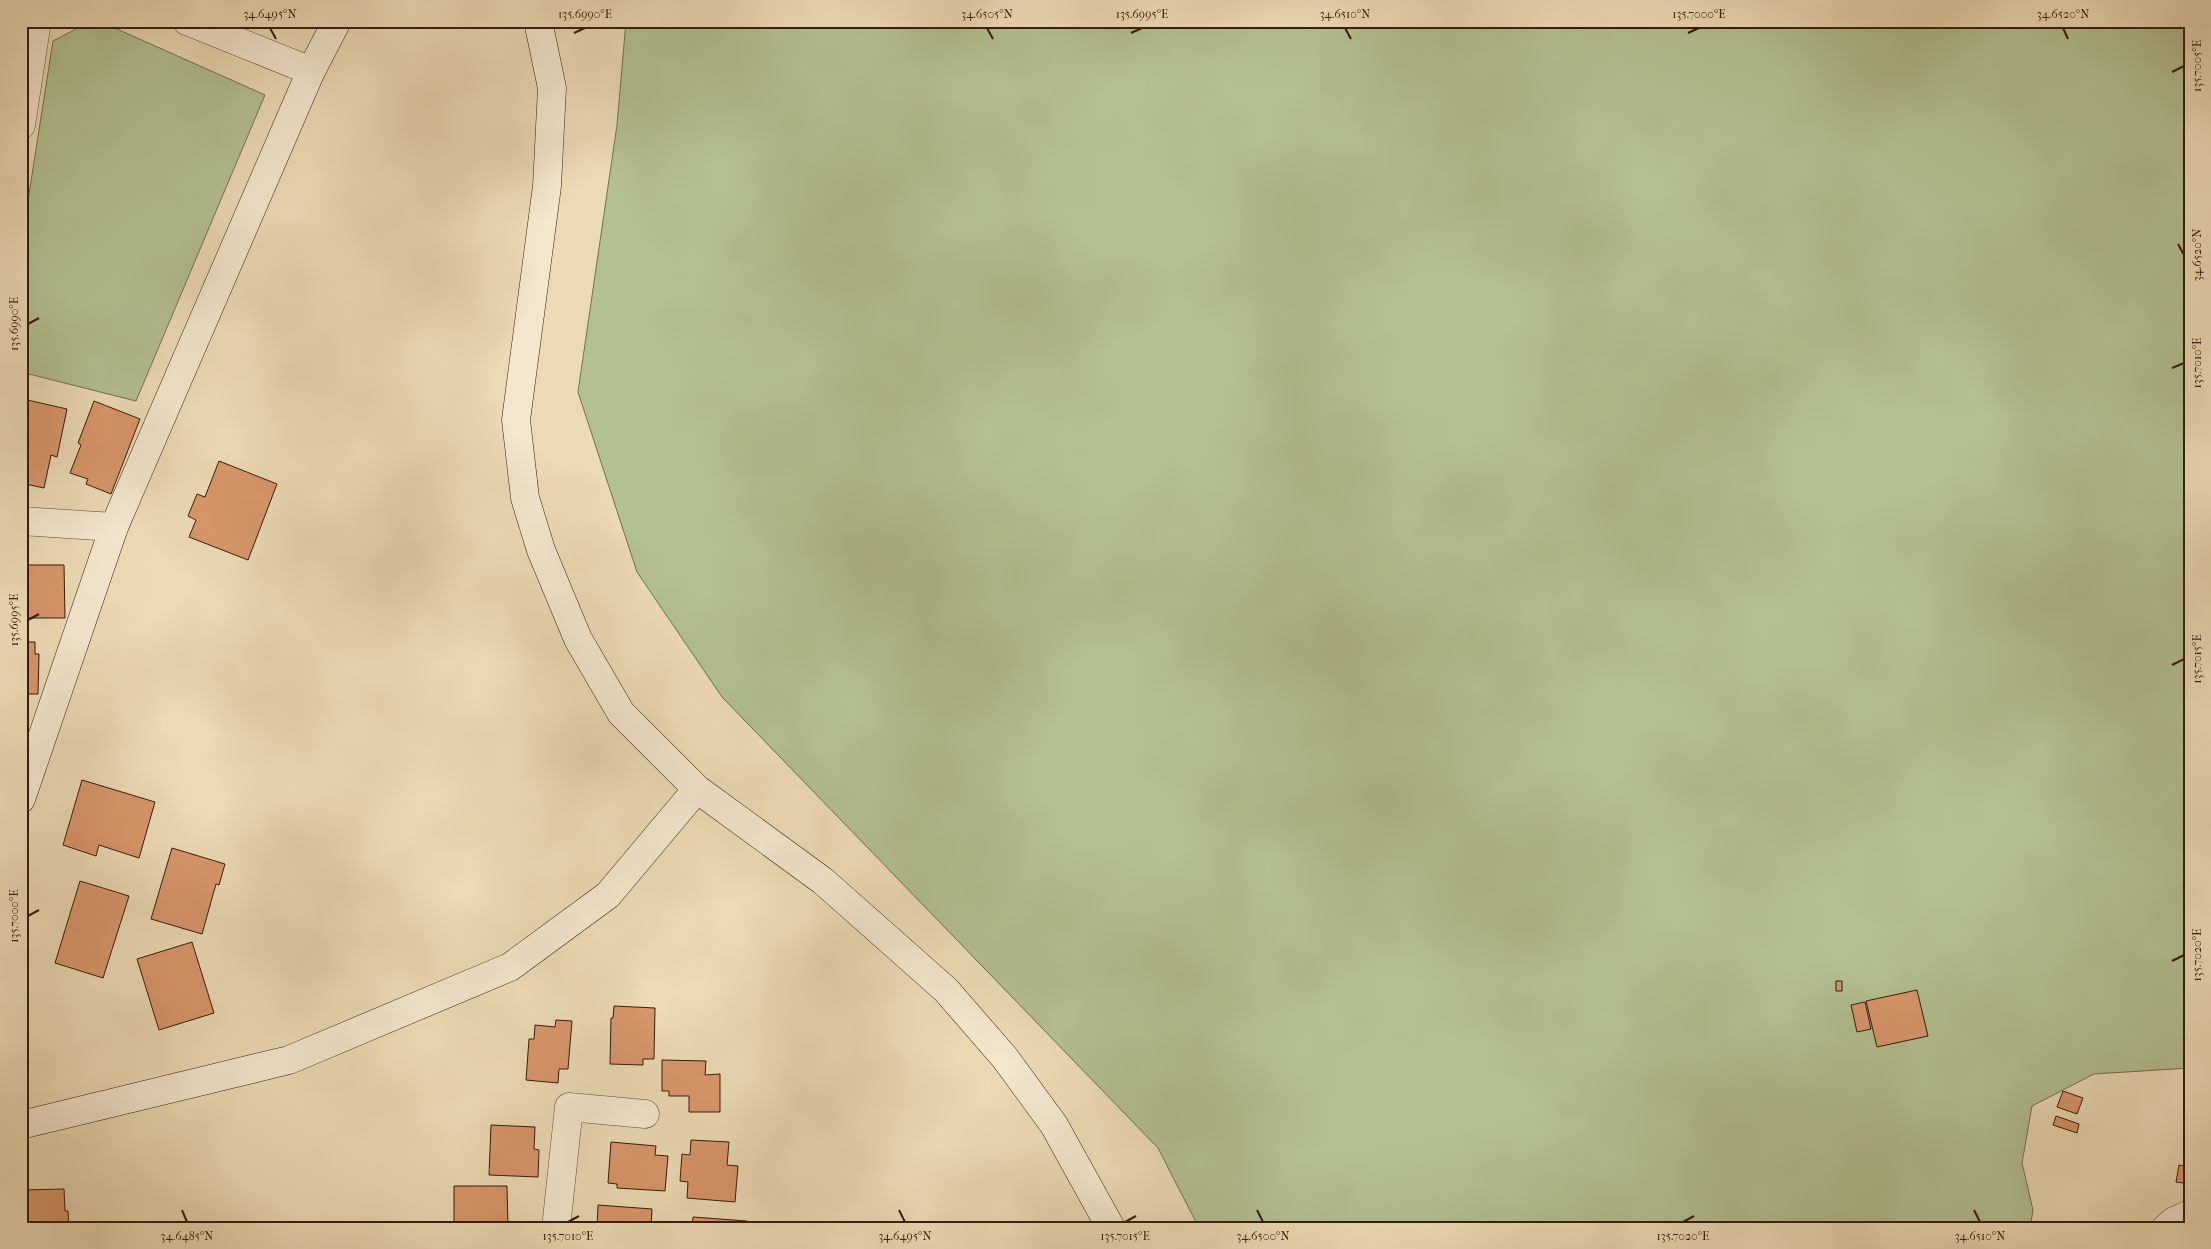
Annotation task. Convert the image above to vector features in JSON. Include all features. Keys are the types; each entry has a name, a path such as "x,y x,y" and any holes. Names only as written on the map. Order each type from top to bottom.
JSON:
{"street":[{"path":"21,125 37,21"},
{"path":"187,21 311,71"},
{"path":"21,799 114,527 311,71 337,21"},
{"path":"538,21 552,88 547,186 516,420 525,498 541,550 578,639 621,713 697,789 823,881 946,990 1005,1058 1054,1125 1111,1228"},
{"path":"21,521 114,527"},
{"path":"21,1125 289,1060 510,967 608,895 697,789"},
{"path":"556,1228 569,1107 645,1114"},
{"path":"2166,1228 2174,1221 2190,1214"}],"green space":[{"path":"91,21 99,21 265,95 136,401 21,372 21,245 53,41"},
{"path":"626,21 2190,21 2190,1068 2094,1074 2032,1106 2022,1163 2033,1210 2030,1228 1199,1228 1158,1148 722,697 637,572 578,392 617,125"}],"building":[{"path":"23,399 67,409 57,457 51,455 44,488 21,483"},
{"path":"94,401 140,419 111,494 86,484 88,479 70,473 81,445 78,443"},
{"path":"219,461 277,484 248,560 189,537 196,520 188,516 197,494 205,497"},
{"path":"21,565 64,565 65,618 21,618"},
{"path":"21,642 35,642 35,654 39,654 38,694 21,694"},
{"path":"82,780 155,802 139,858 99,845 96,856 63,845"},
{"path":"172,848 225,864 219,885 216,884 202,934 151,919"},
{"path":"80,881 129,896 103,978 55,963"},
{"path":"192,942 214,1013 159,1030 137,959"},
{"path":"1836,981 1842,981 1842,991 1836,991"},
{"path":"1917,990 1928,1036 1877,1047 1866,1001"},
{"path":"1865,1002 1871,1029 1857,1032 1851,1005"},
{"path":"614,1006 655,1008 654,1059 643,1059 643,1065 610,1064 611,1018 613,1018"},
{"path":"556,1020 572,1021 568,1069 559,1069 558,1083 526,1080 529,1039 534,1039 535,1025 555,1027"},
{"path":"662,1060 706,1061 705,1075 720,1074 720,1112 689,1112 689,1096 669,1096 669,1091 662,1091"},
{"path":"2063,1091 2083,1098 2077,1114 2057,1107"},
{"path":"2056,1116 2079,1124 2077,1133 2053,1125"},
{"path":"491,1125 535,1127 534,1149 539,1150 538,1177 489,1175"},
{"path":"691,1140 729,1142 727,1165 738,1166 735,1202 687,1198 688,1182 680,1181 682,1154 690,1155"},
{"path":"611,1142 656,1146 655,1155 668,1156 665,1191 617,1188 617,1184 608,1183"},
{"path":"2179,1165 2190,1167 2190,1184 2176,1182"},
{"path":"454,1186 507,1186 508,1228 454,1228"},
{"path":"64,1189 65,1211 68,1211 69,1228 21,1228 21,1190"},
{"path":"598,1205 652,1209 651,1228 597,1228"},
{"path":"693,1217 747,1221 747,1228 692,1228"}]}
